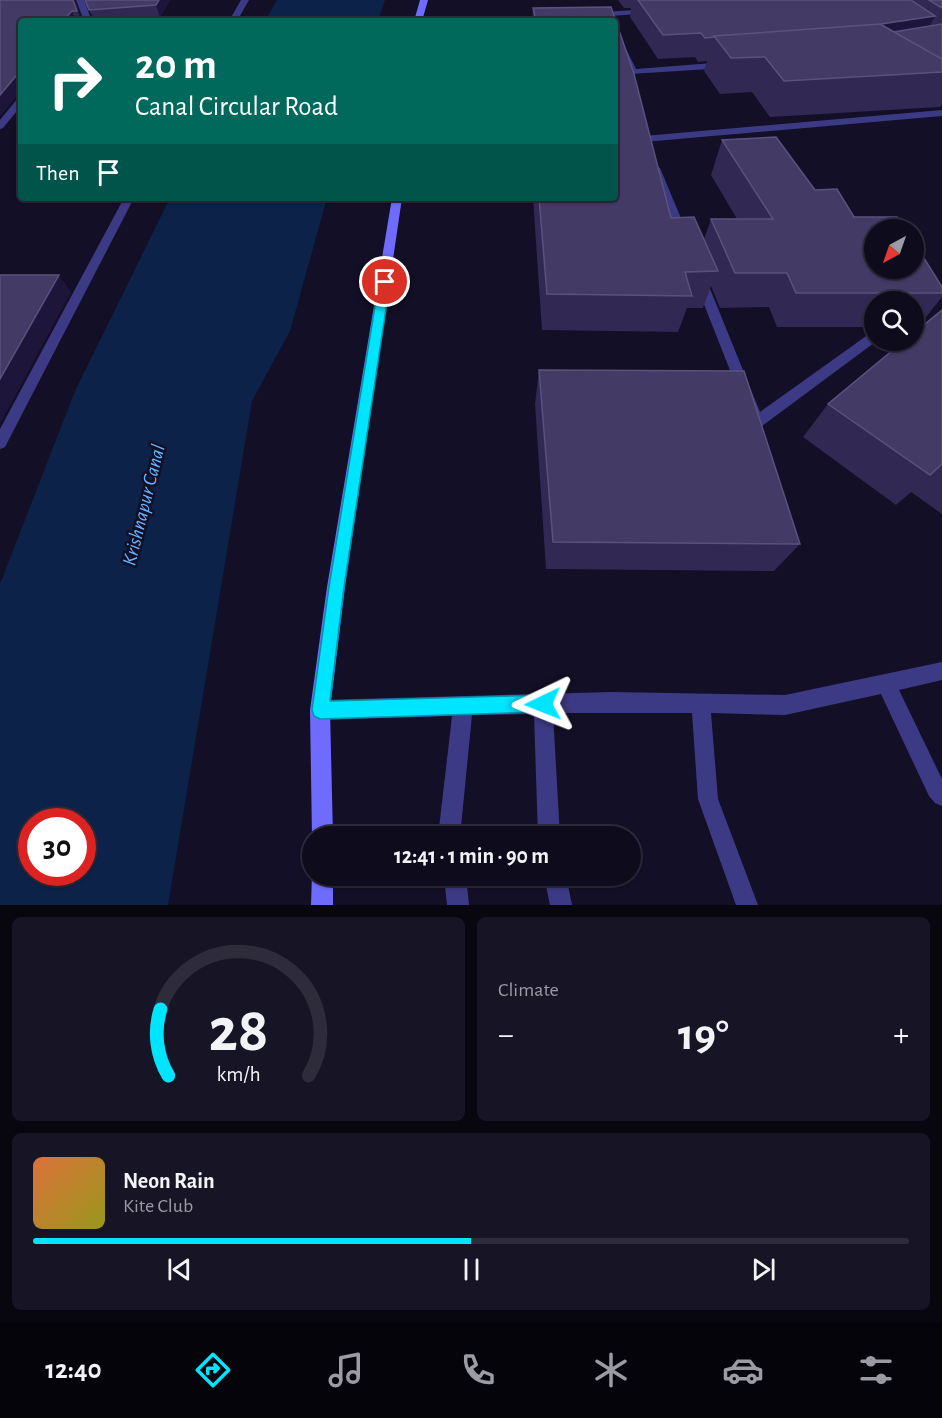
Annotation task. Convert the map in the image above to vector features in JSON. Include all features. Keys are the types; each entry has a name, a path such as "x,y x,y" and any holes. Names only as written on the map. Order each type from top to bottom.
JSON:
{"main road":[{"path":"419,18 424,0"},
{"path":"322,826 320,710 336,587 398,201"},
{"path":"322,886 322,905"}],"street":[{"path":"80,0 87,18"},
{"path":"235,18 245,0"},
{"path":"607,18 605,14 662,10"},
{"path":"618,42 634,78 738,64"},
{"path":"0,126 18,104"},
{"path":"687,248 646,144 942,113"},
{"path":"0,443 127,201"},
{"path":"696,270 757,422 864,344"},
{"path":"320,710 543,704 785,705 942,671"},
{"path":"886,683 936,789 942,796"},
{"path":"543,704 549,826"},
{"path":"701,704 708,799 747,905"},
{"path":"450,826 463,706"},
{"path":"455,886 458,905"},
{"path":"557,886 561,905"}],"water":[{"path":"277,0 385,0 379,18 267,18"},
{"name":"Krishnapur Canal","path":"169,201 326,201 290,331 252,401 168,905 0,905 0,584 75,391"}],"building":[{"path":"0,0 73,0 77,11 72,11 66,18 18,18 18,74 0,95"},
{"path":"85,0 159,0 156,5 89,10"},
{"path":"638,0 911,0 935,16 881,24 705,38 701,33 663,35"},
{"path":"929,0 942,0 942,8"},
{"path":"611,7 615,18 535,18 533,8"},
{"path":"880,24 942,59 942,72 784,81 765,57 731,58 714,36"},
{"path":"942,24 942,59 894,32"},
{"path":"618,27 634,74 671,218 694,217 718,271 685,272 692,296 547,294 539,201 618,201"},
{"path":"776,137 815,190 837,189 854,217 897,217 898,219 864,219 864,279 924,279 924,258 942,287 942,293 864,291 864,293 796,293 787,273 735,273 711,219 773,219 722,140"},
{"path":"0,275 59,275 0,379"},
{"path":"942,310 942,464 930,475 828,404 892,351 924,351 924,325"},
{"path":"539,370 744,371 800,544 553,542"}],"route":[{"path":"385,282 336,587 320,710 543,704"}]}
